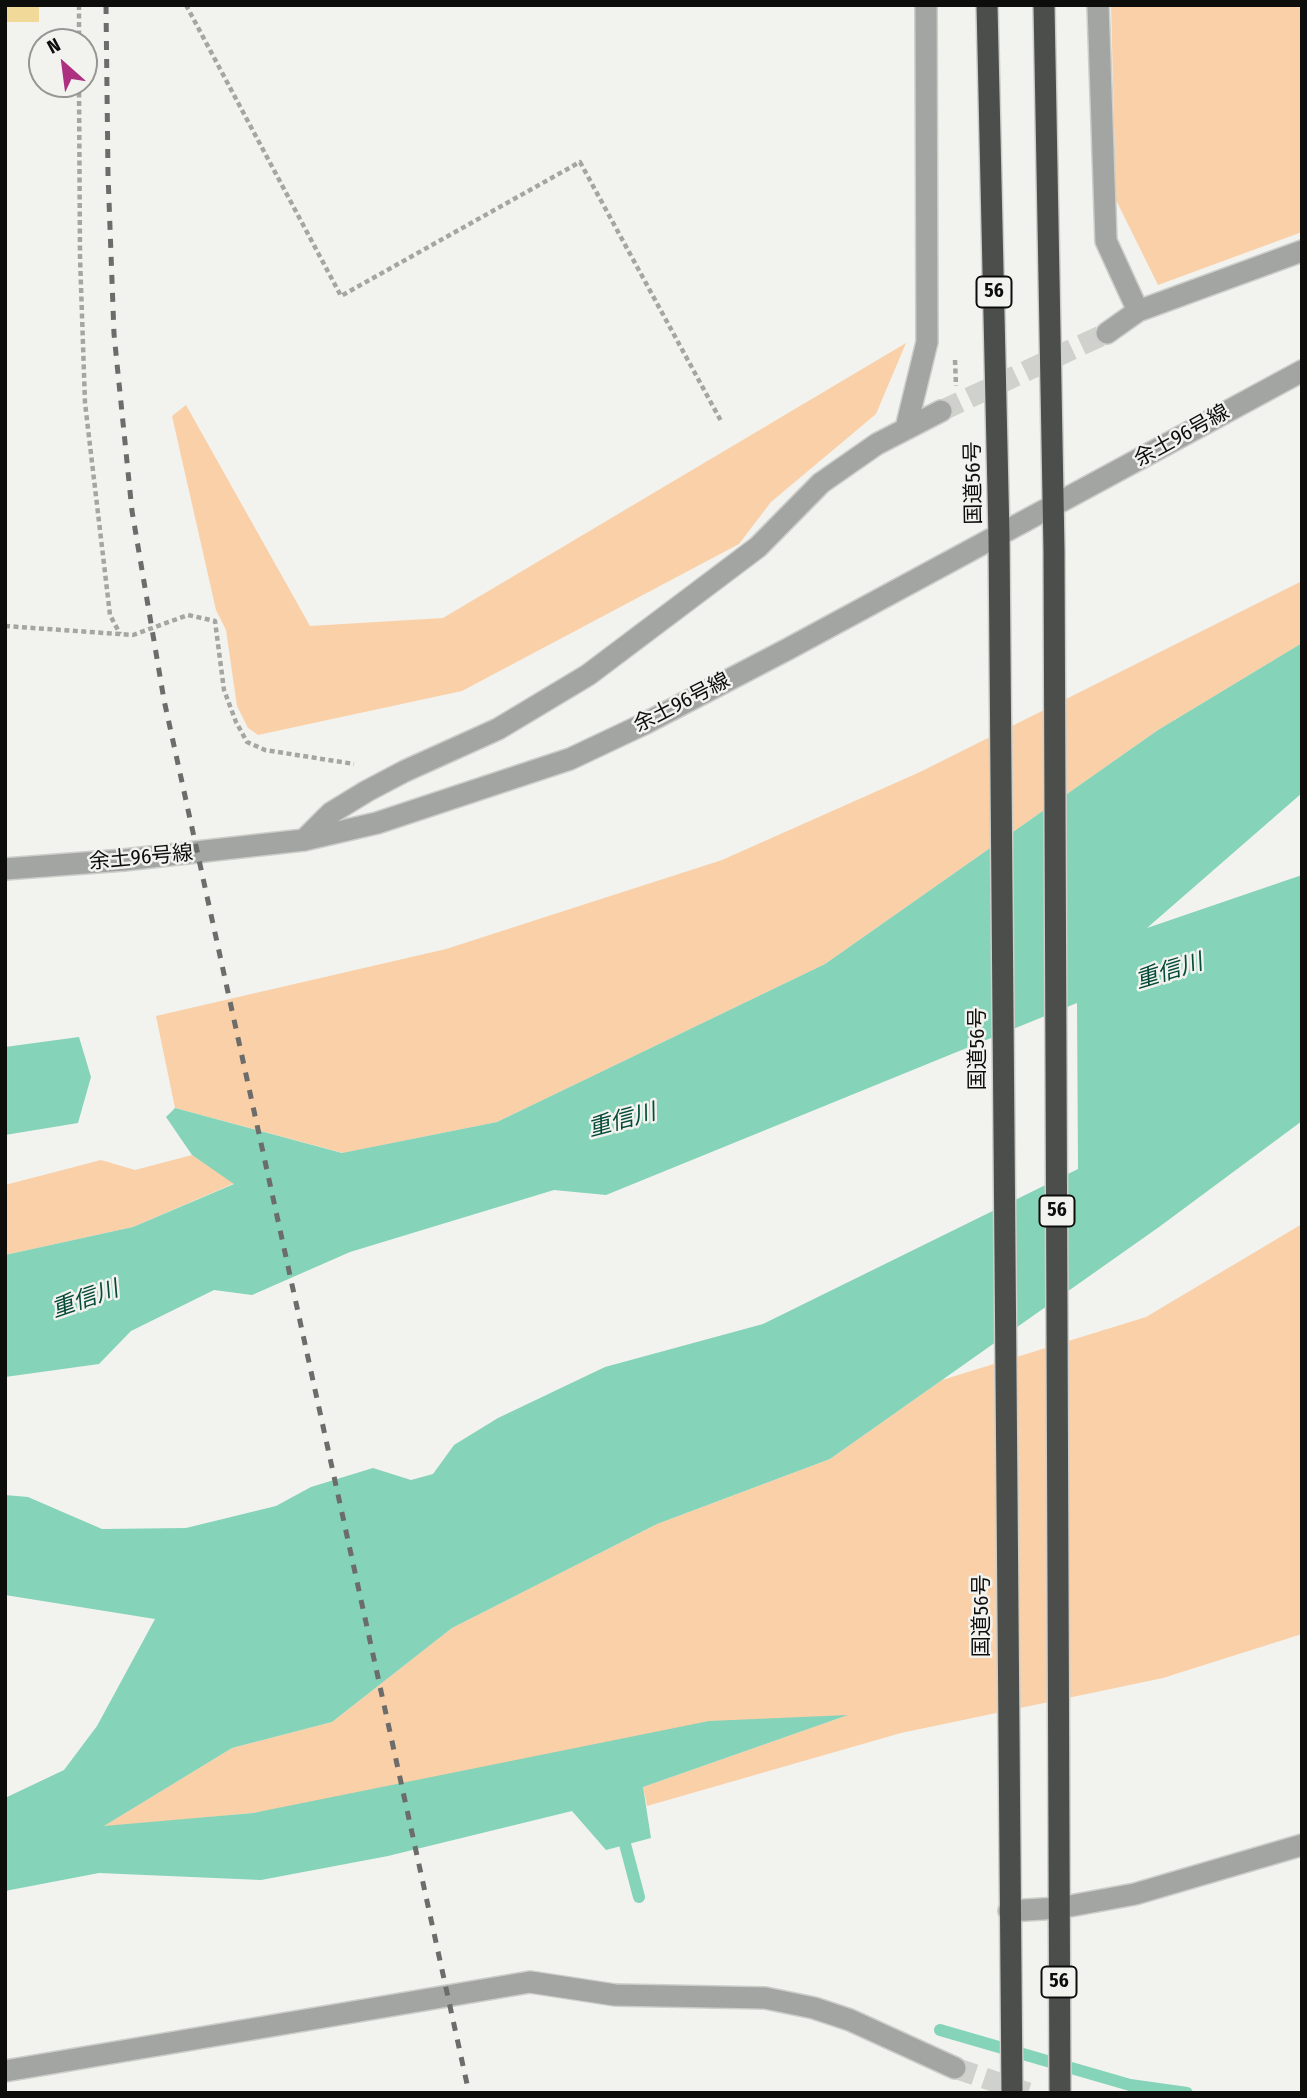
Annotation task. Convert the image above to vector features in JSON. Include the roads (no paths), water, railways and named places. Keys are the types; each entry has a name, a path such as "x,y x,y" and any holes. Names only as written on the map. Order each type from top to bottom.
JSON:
{"highway":[{"name":"国道56号","path":"988,5 999,536 1012,2093"},
{"name":"56","path":"1044,5 1054,506 1060,2093"}],"street":[{"path":"906,428 927,342 926,5"},
{"path":"1098,5 1105,241 1138,311"},
{"path":"1107,333 1138,311 1302,251"},
{"name":"余土96号線","path":"5,869 137,859 304,840 377,823 570,759 656,717 999,536 1302,371"},
{"path":"304,840 331,813 405,771 498,729 588,675 758,547 821,483 877,444 941,411"},
{"path":"1009,1911 1059,1908 1135,1894 1302,1845"},
{"path":"5,2071 530,1982 615,1995 765,1998 814,2008 850,2020 956,2068"}],"water":[{"name":"重信川","path":"1302,643 1302,793 1147,928 1302,875 1302,1121 1159,1227 830,1459 657,1524 452,1628 332,1722 232,1748 104,1826 253,1813 709,1721 848,1715 643,1787 651,1838 606,1850 572,1811 388,1856 261,1880 99,1873 5,1891 5,1798 64,1770 97,1726 155,1619 5,1595 5,1495 28,1497 102,1529 186,1528 276,1506 311,1487 373,1468 411,1480 433,1474 454,1445 498,1418 605,1367 763,1324 1078,1169 1077,1003 606,1195 554,1190 350,1252 252,1295 214,1290 131,1331 99,1364 5,1377 5,1255 133,1227 234,1184 192,1155 166,1117 175,1108 342,1153 497,1122 825,964 1158,730"},
{"path":"79,1037 91,1077 78,1123 5,1135 5,1047"}],"waterway":[{"path":"621,1829 639,1897"},
{"path":"940,2030 1130,2085 1187,2093"}],"tunnel":[{"path":"941,411 1107,333"},
{"path":"955,2068 1028,2093"}],"railway":[{"path":"106,5 108,174 114,334 132,511 164,700 469,2093"}]}
